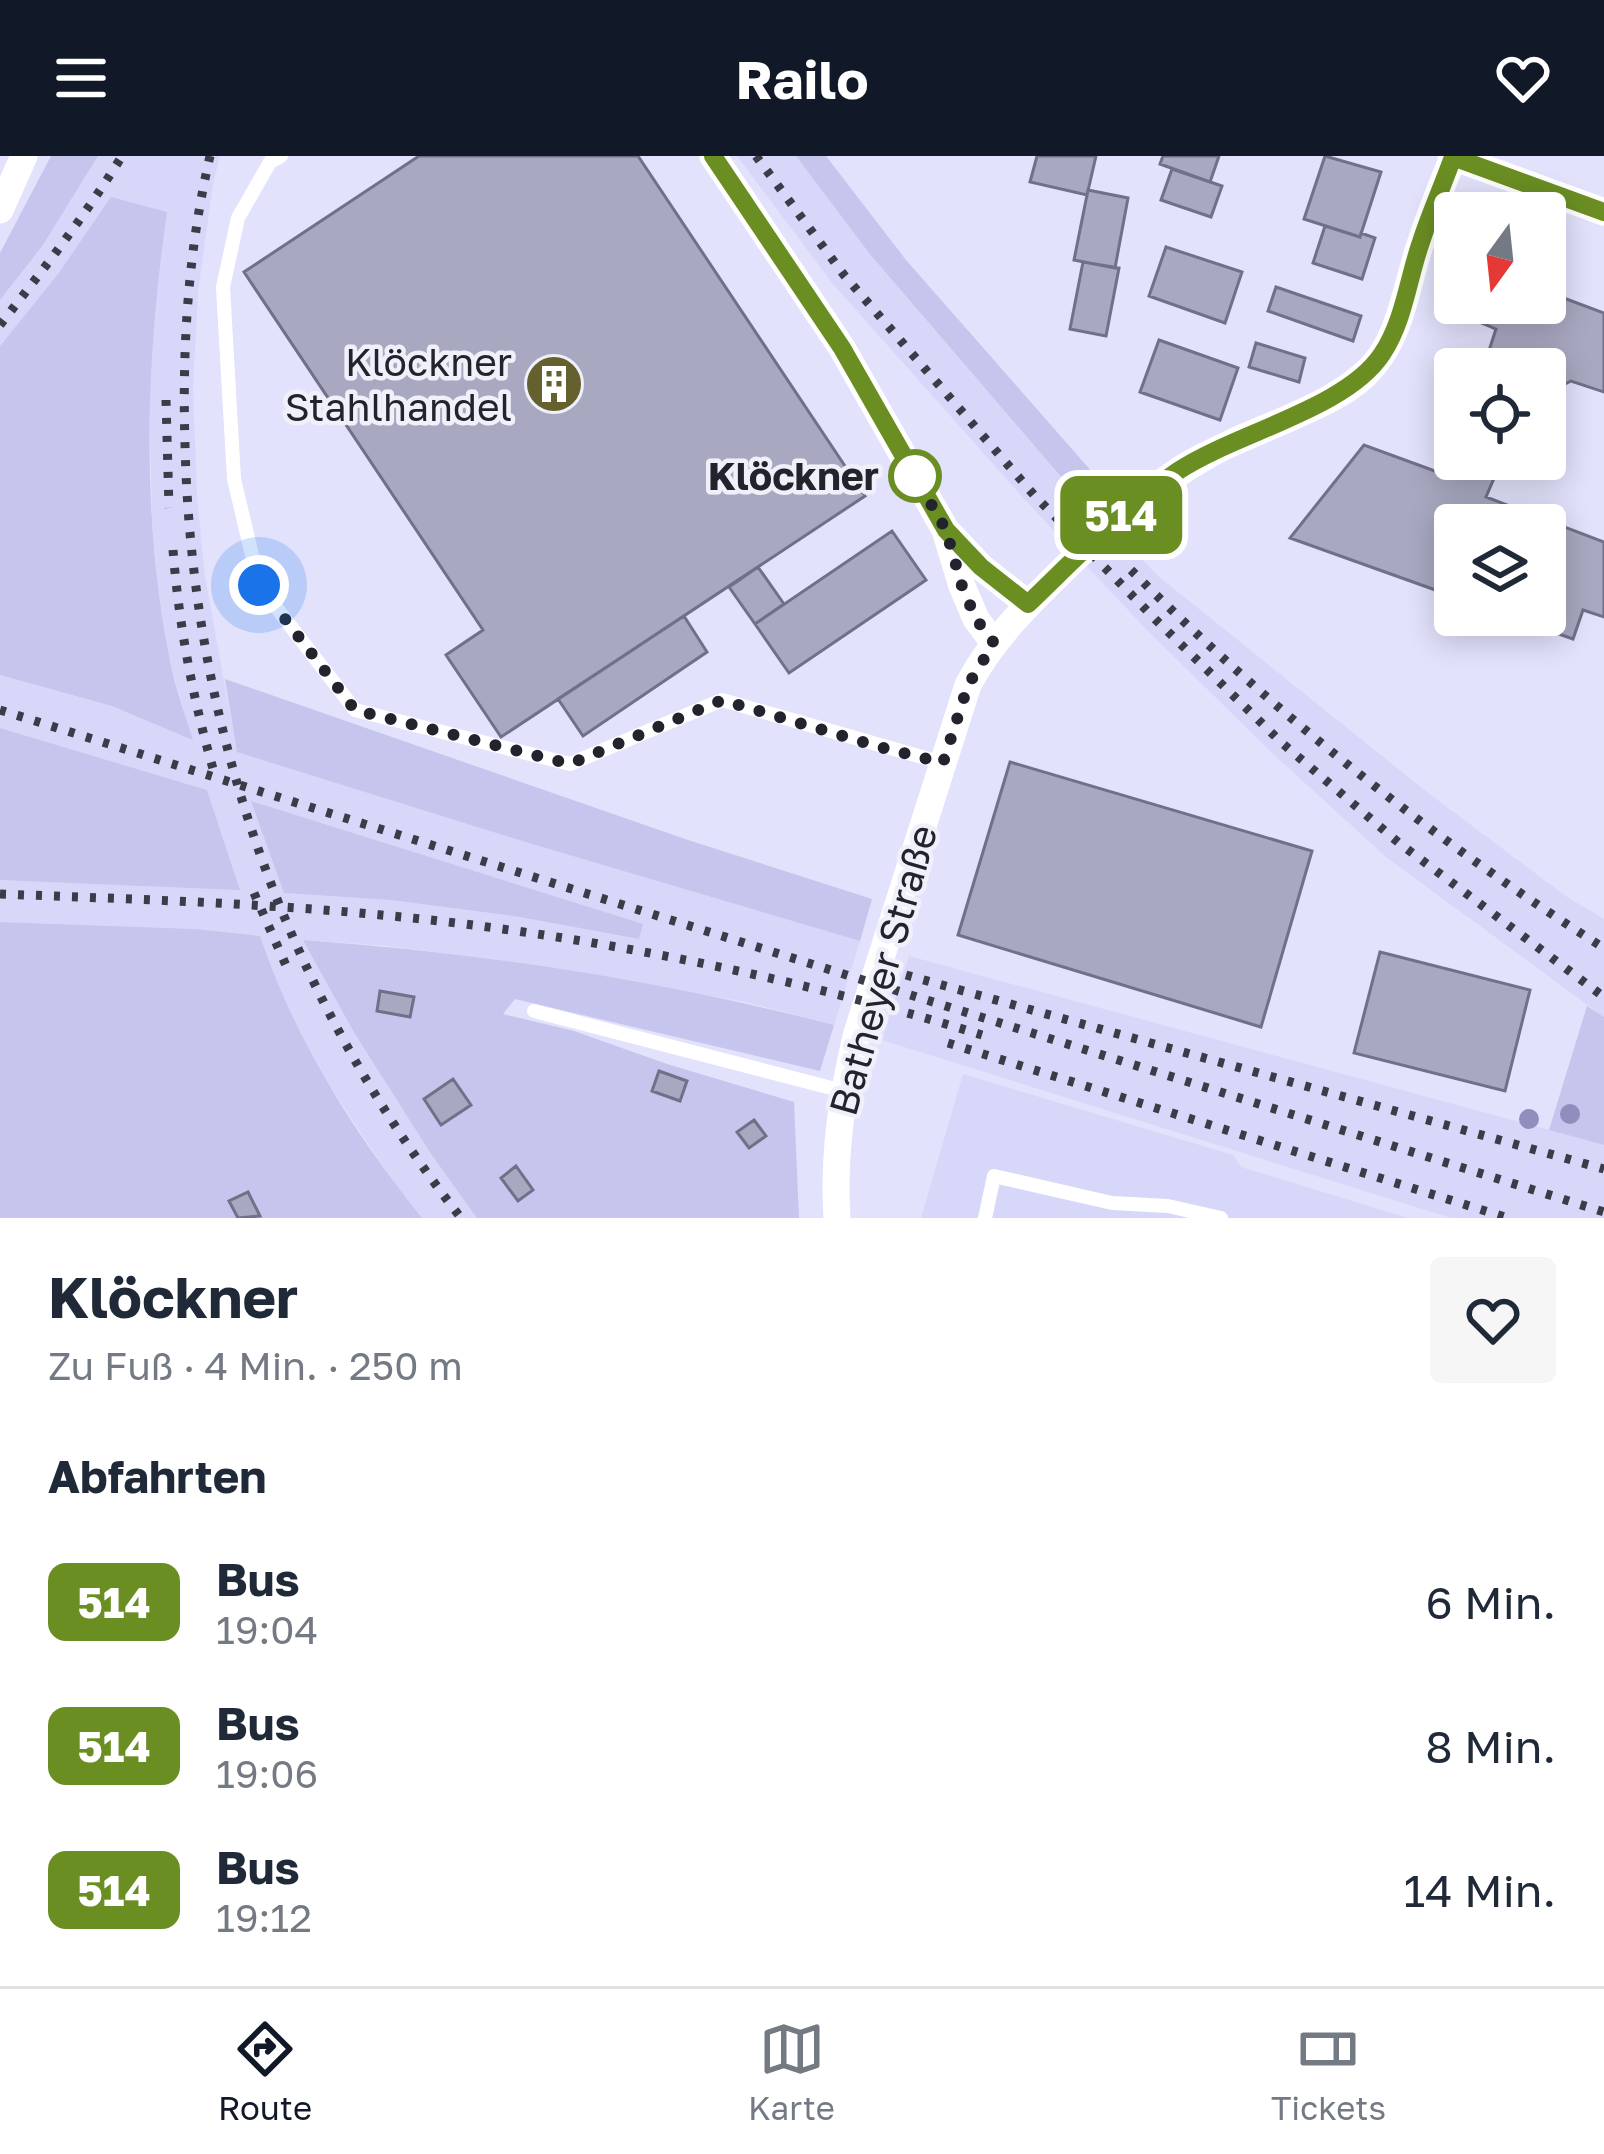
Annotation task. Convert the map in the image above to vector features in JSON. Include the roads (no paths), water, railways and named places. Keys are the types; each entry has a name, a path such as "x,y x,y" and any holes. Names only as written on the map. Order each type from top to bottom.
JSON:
{"street":[{"path":"0,209 25,156"},
{"path":"713,156 842,348 946,530 981,567 1028,604"},
{"path":"1452,156 1604,212"},
{"name":"Batheyer Straße","path":"836,1218 843,1091 857,1033 968,685 994,643 1028,604 1113,521 1181,470 1336,395 1365,375 1381,356 1400,317 1452,156"},
{"path":"946,530 976,619 994,643"}],"lane":[{"path":"281,156 270,162 238,218 223,287 234,479 259,585 355,710 570,764 722,700 943,763"},
{"path":"534,1011 843,1091"},
{"path":"985,1218 994,1176 1112,1203 1168,1206 1221,1218"}],"railway":[{"path":"0,325 122,156"},
{"path":"210,156 188,299 185,445 192,551 206,654 229,755 260,854 299,950 345,1043 399,1132 461,1218"},
{"path":"756,156 844,275 1034,495 1156,620 1282,743 1399,843 1604,997"},
{"path":"166,400 169,508"},
{"path":"173,550 188,666 216,779"},
{"path":"1131,570 1240,674 1357,772 1479,864 1604,948"},
{"path":"0,710 1604,1212"},
{"path":"254,893 288,970"},
{"path":"0,894 294,908 540,934 765,977 982,1035"},
{"path":"906,975 1604,1169"},
{"path":"948,1043 1508,1218"}],"place":[{"name":"Klöckner Stahlhandel","path":"554,384"},
{"name":"Klöckner","path":"915,476"}]}
